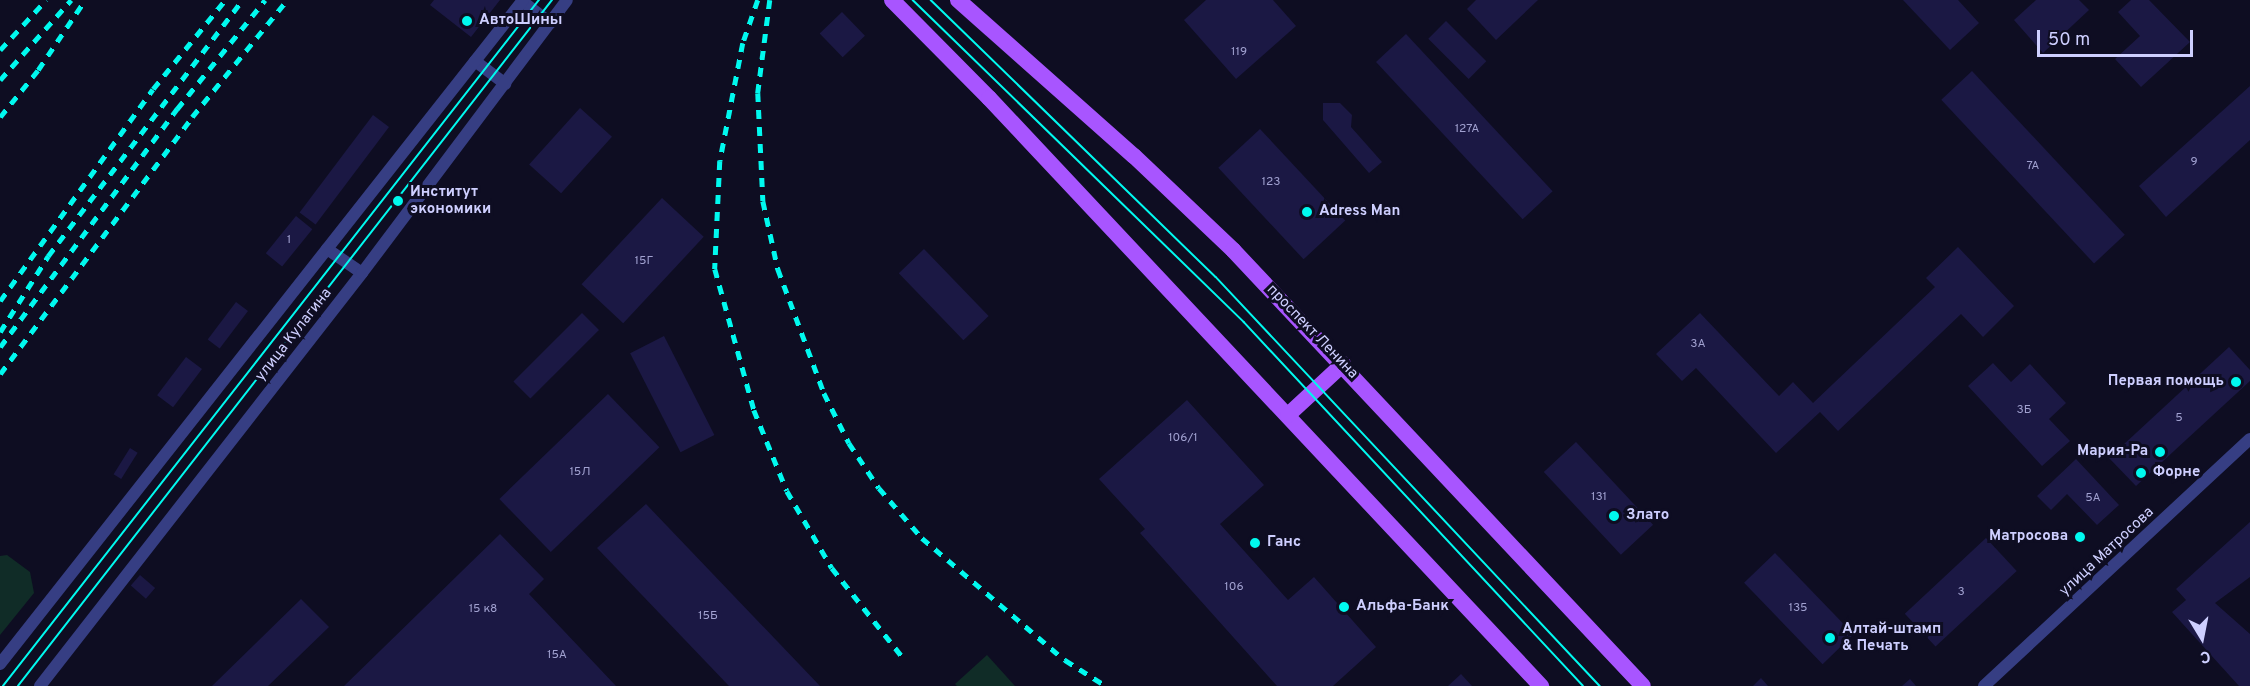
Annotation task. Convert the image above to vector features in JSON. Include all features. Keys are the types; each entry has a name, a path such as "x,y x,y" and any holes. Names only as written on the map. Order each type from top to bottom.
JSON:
{"main road":[{"path":"892,0 1288,415 1541,686"},
{"name":"проспект Ленина","path":"958,0 1142,163 1343,364 1642,686"},
{"path":"1288,415 1343,364"}],"street":[{"name":"улица Кулагина","path":"40,686 362,273 567,0"},
{"name":"улица Кулагина","path":"0,664 523,1"},
{"path":"523,1 550,23"},
{"path":"475,62 505,84"},
{"path":"327,249 362,273"},
{"name":"улица Матросова","path":"1984,686 2250,439"}],"green space":[{"path":"7,555 30,572 34,593 0,635 0,556"},
{"path":"987,655 1015,686 957,686 955,684"}],"building":[{"name":"АвтоШины","path":"434,0 500,0 471,37 430,5"},
{"path":"1206,0 1273,0 1296,26 1236,79 1184,20"},
{"path":"1476,0 1538,0 1496,40 1467,9"},
{"path":"1903,0 1958,0 1979,23 1950,50"},
{"path":"2036,0 2079,0 2089,10 2043,53 2014,20"},
{"path":"2131,0 2149,0 2190,42 2141,87 2115,59 2140,36 2118,12"},
{"path":"842,12 865,36 843,57 820,34"},
{"path":"1446,21 1486,61 1469,79 1428,39"},
{"path":"1406,34 1553,191 1523,219 1376,62"},
{"path":"1972,71 2125,235 2094,263 1941,100"},
{"path":"2250,86 2250,140 2166,217 2139,186"},
{"path":"1323,103 1340,103 1352,115 1351,127 1382,162 1369,173 1323,120"},
{"path":"580,108 612,137 561,193 529,164"},
{"path":"373,115 389,127 316,224 300,212"},
{"path":"1260,129 1345,220 1304,259 1218,168"},
{"path":"662,198 704,237 623,323 582,284"},
{"path":"296,216 312,229 282,267 266,253"},
{"path":"1958,247 2014,306 1983,337 1961,314 1838,431 1820,412 1776,453 1696,368 1682,381 1656,354 1700,313 1779,396 1793,382 1813,403 1935,287 1926,278"},
{"path":"924,249 989,316 963,340 899,273"},
{"path":"236,302 248,311 220,349 208,340"},
{"path":"582,313 599,330 530,399 513,382"},
{"path":"664,336 714,435 681,452 630,353"},
{"path":"2229,347 2250,370 2250,381 2136,486 2109,458"},
{"path":"186,357 202,369 173,407 157,395"},
{"path":"1993,363 2011,382 2030,364 2066,403 2049,419 2070,441 2042,466 1968,386"},
{"path":"608,394 659,447 551,552 499,499"},
{"path":"1187,400 1264,485 1220,524 1288,600 1314,577 1376,647 1333,686 1277,686 1140,533 1145,529 1099,479"},
{"path":"1576,442 1653,525 1621,555 1544,472"},
{"path":"130,448 138,453 121,479 114,474"},
{"path":"2076,459 2119,505 2097,525 2067,494 2051,510 2037,496"},
{"path":"646,504 820,686 729,686 597,548"},
{"path":"2250,522 2250,577 2215,603 2250,634 2250,686 2239,686 2172,612 2186,600 2176,589"},
{"path":"500,534 544,579 529,594 616,686 344,686"},
{"path":"1986,538 2017,571 1936,647 1905,614"},
{"path":"1775,553 1853,634 1823,664 1744,583"},
{"path":"140,575 155,588 146,599 131,586"},
{"path":"301,599 329,627 268,686 212,686"},
{"path":"1461,674 1472,686 1448,686"},
{"path":"1761,678 1768,686 1753,686"},
{"path":"1910,679 1916,686 1902,686"}],"tram line":[{"path":"3,686 539,0"},
{"path":"18,686 552,0"},
{"path":"913,0 1244,322 1583,686"},
{"path":"931,0 1216,277 1600,686"}],"railway":[{"path":"0,50 46,0"},
{"path":"0,80 71,0"},
{"path":"0,117 38,70 85,0"},
{"path":"0,301 153,89 225,0"},
{"path":"0,332 48,256 242,0"},
{"path":"0,347 177,109 265,0"},
{"path":"0,374 192,117 287,0"},
{"path":"758,0 743,43 720,161 715,269 754,410 787,491 832,568 905,660"},
{"path":"770,0 758,93 763,201 778,269 824,393 849,443 879,488 922,538 1065,660 1106,686"}],"place":[{"name":"АвтоШины","path":"467,21"},
{"name":"Институт экономики","path":"398,201"},
{"name":"Adress Man","path":"1307,212"},
{"name":"Первая помощь","path":"2236,382"},
{"name":"Мария-Ра","path":"2160,452"},
{"name":"Форне","path":"2141,473"},
{"name":"Злато","path":"1614,516"},
{"name":"Матросова","path":"2080,537"},
{"name":"Ганс","path":"1255,543"},
{"name":"Альфа-Банк","path":"1344,607"},
{"name":"Алтай-штамп & Печать","path":"1830,638"}]}
